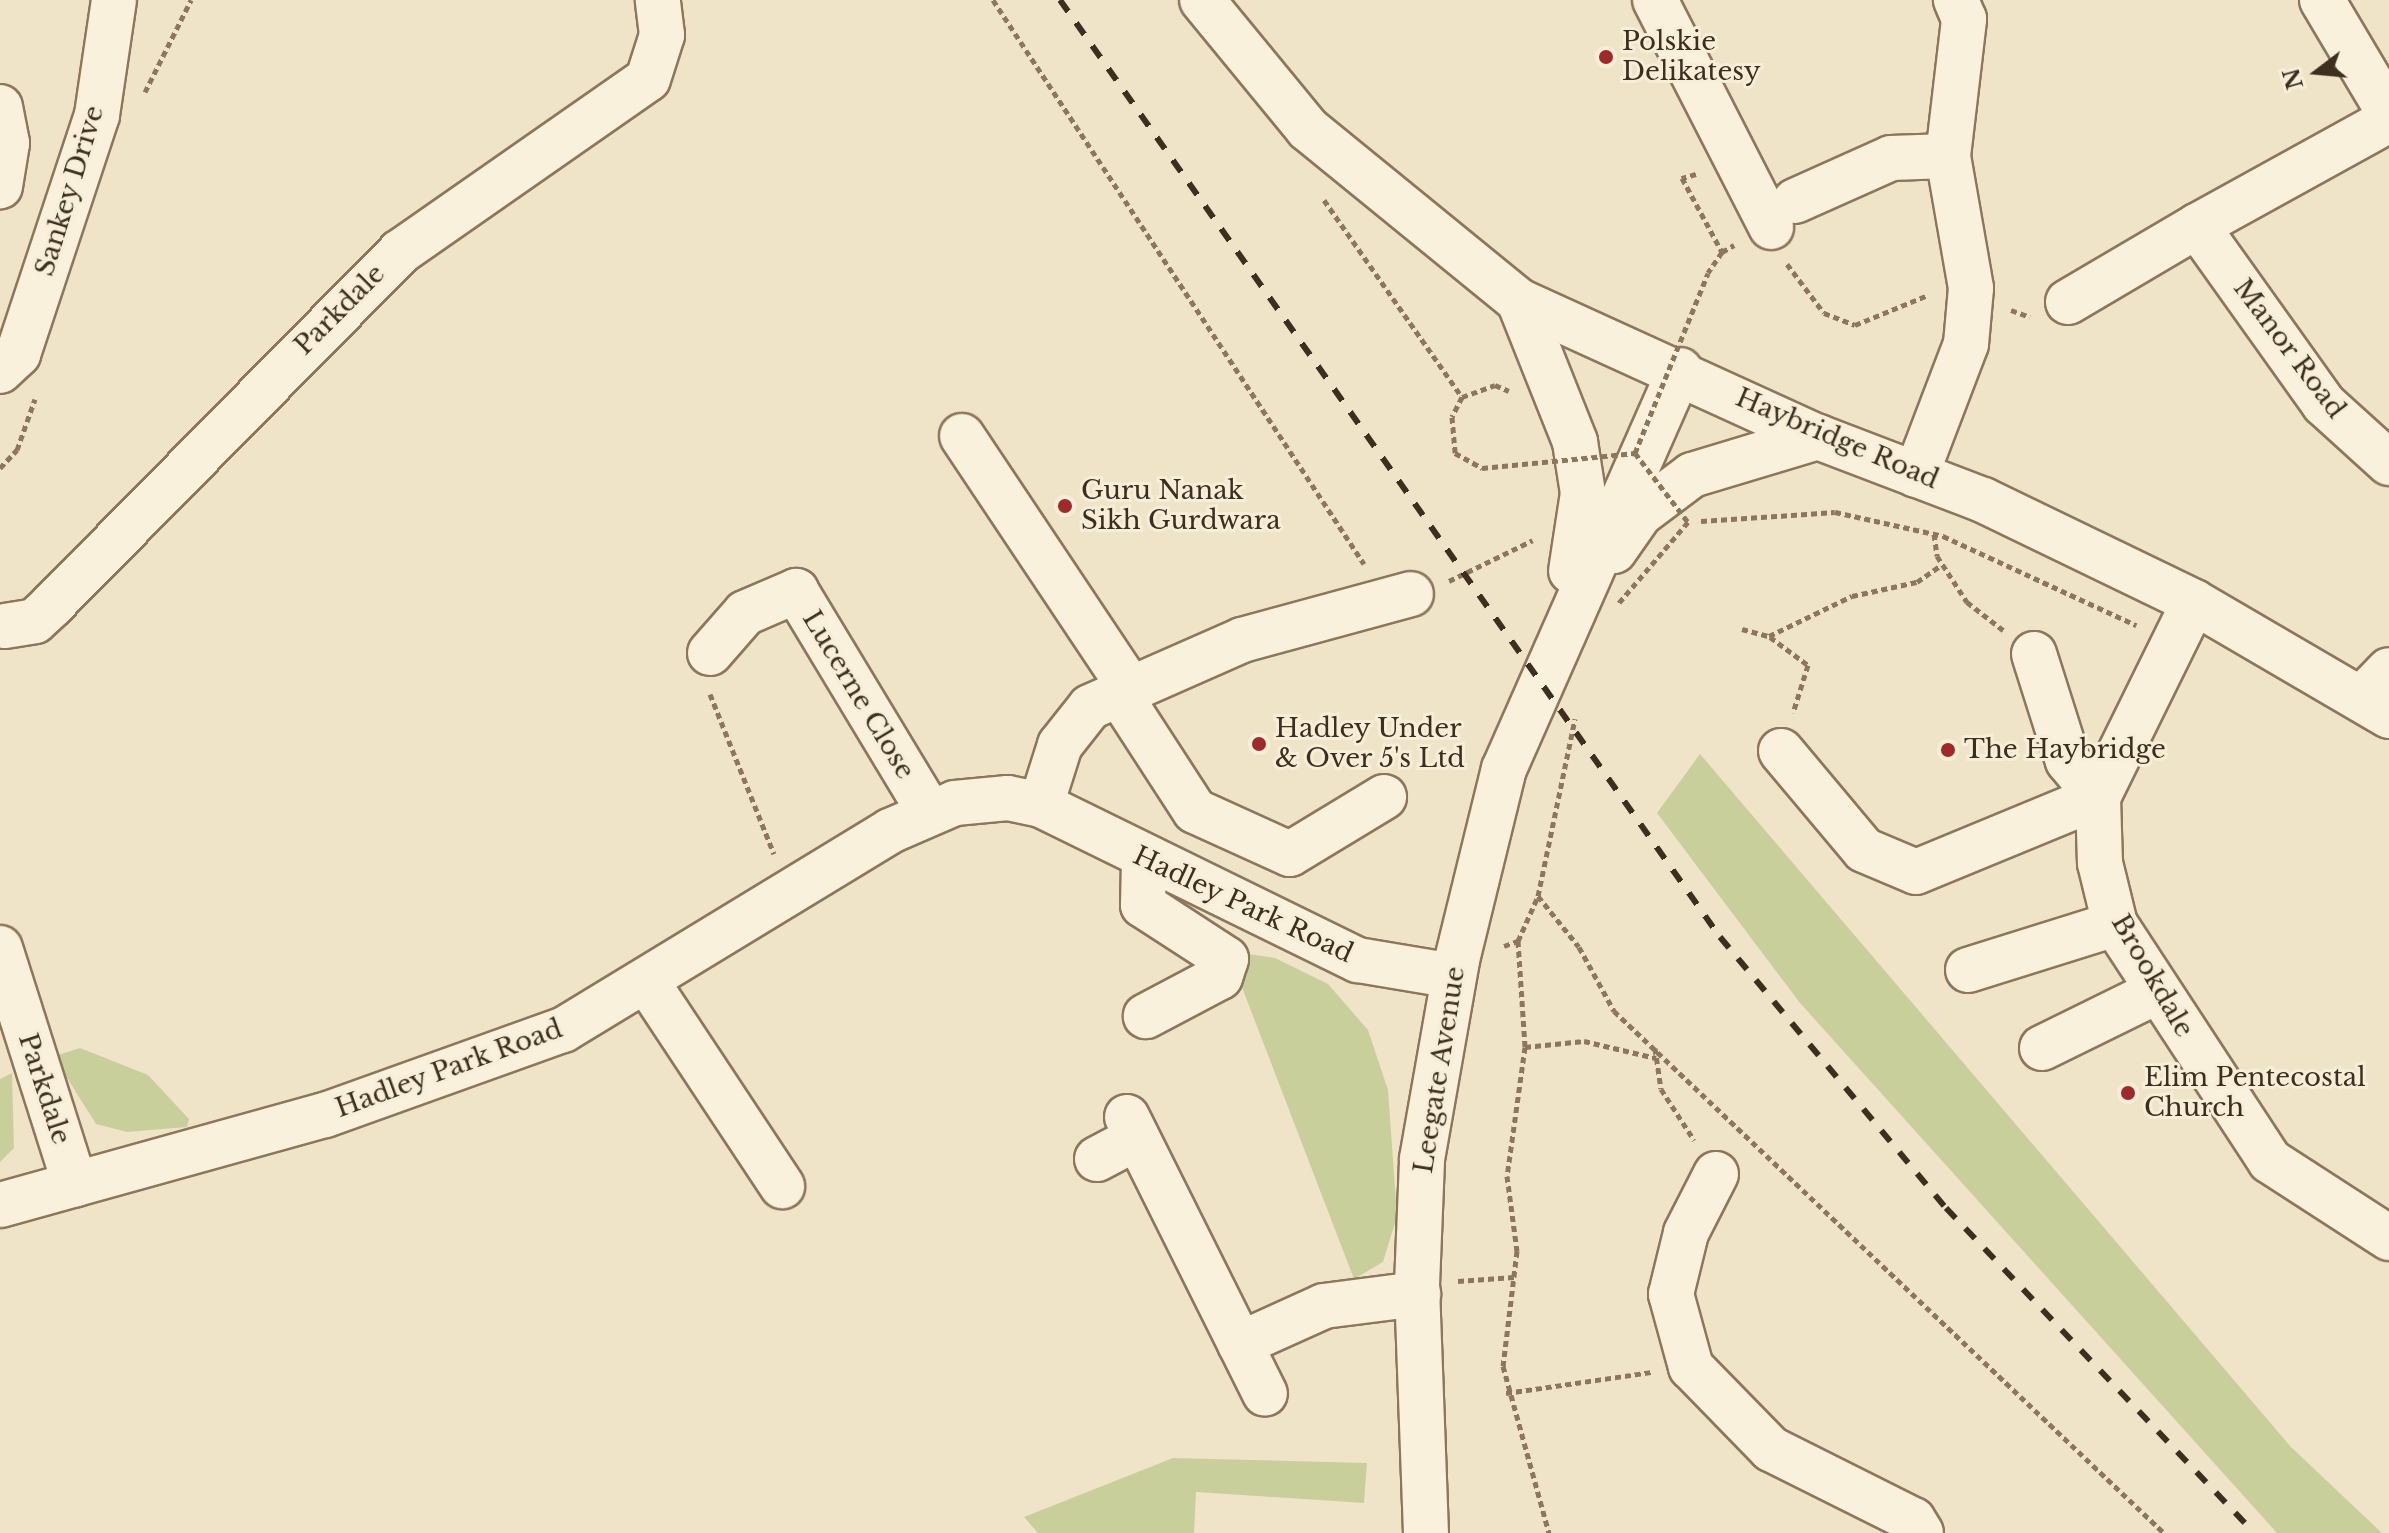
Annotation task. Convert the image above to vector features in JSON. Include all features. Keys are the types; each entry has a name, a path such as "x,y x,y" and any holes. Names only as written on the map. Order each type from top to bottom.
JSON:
{"street":[{"name":"Sankey Drive","path":"0,371 18,354 97,115 114,0"},
{"name":"Parkdale","path":"2,629 35,621 52,605 400,252 648,79 662,35 658,0"},
{"name":"Haybridge Road","path":"1202,0 1308,129 1519,301 1680,370 1818,437 1916,475 2194,602 2380,695"},
{"path":"1655,0 1783,214 1891,158 1948,156"},
{"path":"1916,475 1966,344 1971,288 1948,156 1964,19 1956,0"},
{"path":"2322,0 2389,113"},
{"path":"0,107 7,143 0,186"},
{"path":"2068,302 2197,226 2389,120"},
{"name":"Manor Road","path":"2197,226 2324,404 2389,463"},
{"name":"Leegate Avenue","path":"1519,301 1567,419 1583,493 1562,624"},
{"name":"Leegate Avenue","path":"1426,1533 1418,1290 1422,1159 1454,976 1504,769 1562,624 1680,370"},
{"path":"962,436 1123,688 1195,811 1290,854 1384,797"},
{"name":"Leegate Avenue","path":"1562,624 1640,514 1692,475 1818,437"},
{"name":"Lucerne Close","path":"710,653 745,613 796,591 928,810"},
{"path":"1041,805 1075,720 1123,688 1242,640 1400,598"},
{"name":"Brookdale","path":"2194,602 2098,797 2100,863 2115,924 2156,992 2270,1161 2389,1238"},
{"path":"1781,751 1864,850 1916,872 2098,797 2068,761 2034,654"},
{"name":"Hadley Park Road","path":"0,1205 420,1085 563,1030 928,810 985,798 1041,805 1144,861 1358,960 1454,976"},
{"path":"1144,861 1143,905 1226,959 1220,977 1146,1016"},
{"path":"1968,970 2115,924"},
{"name":"Parkdale","path":"0,948 75,1184"},
{"path":"647,982 782,1186"},
{"path":"2042,1048 2156,992"},
{"path":"1097,1159 1132,1127 1265,1394"},
{"path":"1716,1174 1686,1233 1671,1294 1691,1367 1771,1449 1913,1520 1921,1533"},
{"path":"1240,1344 1324,1306 1418,1290"}],"path":[{"path":"993,0 1400,598 1500,563 1540,530"},
{"path":"1308,129 1323,197 1462,397"},
{"path":"1783,214 1791,272 1824,313 1855,325 1937,290 1971,288 2026,319 2068,302"},
{"path":"1635,453 1708,273"},
{"path":"1521,400 1495,385 1462,397 1452,417 1455,453 1482,468 1635,453"},
{"path":"1545,452 1548,476"},
{"path":"1635,453 1688,522"},
{"path":"1611,618 1617,605 1688,522 1835,512 1934,534 2174,642"},
{"path":"1934,534 1941,565 1967,602 2034,654"},
{"path":"1769,636 1852,596 1917,582 1941,565"},
{"path":"1742,629 1769,636 1808,665 1781,751"},
{"path":"710,653 710,707 791,891"},
{"path":"1577,712 1538,896 1579,947 1614,1011 1655,1046 2164,1533"},
{"path":"1518,941 1525,1047 1507,1176 1514,1277 1506,1393 1549,1533"},
{"path":"1525,1047 1584,1041 1656,1058"},
{"path":"1655,1046 1661,1089 1716,1174"},
{"path":"1418,1290 1514,1277"},
{"path":"1506,1393 1691,1367"}],"green space":[{"path":"1700,754 2291,1447 2382,1533 2277,1533 1800,1003 1657,813"},
{"path":"1228,951 1275,958 1328,984 1368,1030 1388,1090 1397,1216 1383,1262 1354,1279"},
{"path":"80,1048 148,1075 189,1119 187,1127 127,1132 96,1124 59,1065 58,1055"},
{"path":"12,1073 14,1148 0,1162 0,1079"},
{"path":"1173,1458 1367,1463 1364,1503 1196,1492 1194,1533 1038,1533 1024,1517"}],"railway":[{"path":"1060,0 1720,937 1946,1208 2254,1533"}],"place":[{"name":"Polskie Delikatesy","path":"1606,57"},
{"name":"Guru Nanak Sikh Gurdwara","path":"1065,506"},
{"name":"Hadley Under & Over 5's Ltd","path":"1259,744"},
{"name":"The Haybridge","path":"1948,750"},
{"name":"Elim Pentecostal Church","path":"2128,1093"}]}
